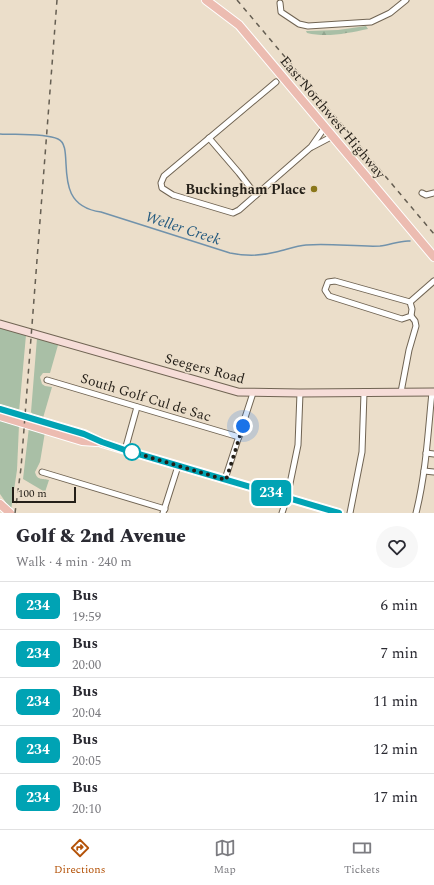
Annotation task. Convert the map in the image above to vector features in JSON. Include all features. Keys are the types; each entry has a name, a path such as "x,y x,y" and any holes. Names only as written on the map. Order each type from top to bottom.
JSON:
{"main road":[{"name":"East Northwest Highway","path":"206,0 239,25 434,257"},
{"path":"0,409 84,434 125,450 339,513"},
{"path":"0,416 82,441 102,442"},
{"path":"0,504 10,513"},
{"path":"0,508 2,513"}],"street":[{"path":"280,2 280,12 298,24 308,26 371,22 390,13 406,0"},
{"path":"276,82 164,176 161,183 162,188 173,195 233,212 239,210 311,147 325,127"},
{"path":"311,147 333,136"},
{"path":"209,138 239,172 256,195"},
{"path":"422,193 426,195 434,193"},
{"path":"410,302 335,281 328,282 325,290 329,296 402,319 411,316"},
{"path":"410,302 434,281"},
{"path":"410,302 412,309 411,316"},
{"path":"401,392 409,350 416,326 416,320 411,316"},
{"name":"Seegers Road","path":"0,324 224,389 243,393 433,392"},
{"name":"South Golf Cul de Sac","path":"47,380 239,437"},
{"path":"416,513 424,471 433,392"},
{"path":"226,480 253,393"},
{"path":"282,513 298,445 300,393"},
{"path":"350,513 362,452 364,393"},
{"path":"125,450 137,407"},
{"path":"426,453 434,454"},
{"path":"42,472 164,511 178,466"},
{"path":"424,471 434,472"}],"green space":[{"path":"366,26 368,29 338,34 322,35 307,33 306,31 338,30"},
{"path":"0,327 26,335 19,412 0,406"},
{"path":"37,338 58,345 50,373 43,373 40,377 42,384 52,387 43,418 33,415 31,412"},
{"path":"0,419 19,425 17,470 11,510 0,494"},
{"path":"29,427 45,432 40,462 35,472 37,477 40,479 49,480 45,492 23,479"}],"waterway":[{"name":"Weller Creek","path":"0,134 38,135 58,139 63,144 69,188 75,199 85,207 230,253 241,255 259,255 306,245 325,244 380,246 410,241"}],"railway":[{"path":"15,513 21,468 57,0"},
{"path":"237,0 434,234"}],"bus line":[{"name":"234","path":"0,409 84,434 125,450 339,513"}],"place":[{"name":"Buckingham Place","path":"314,189"}],"route":[{"path":"132,452 226,480 243,426"}]}
